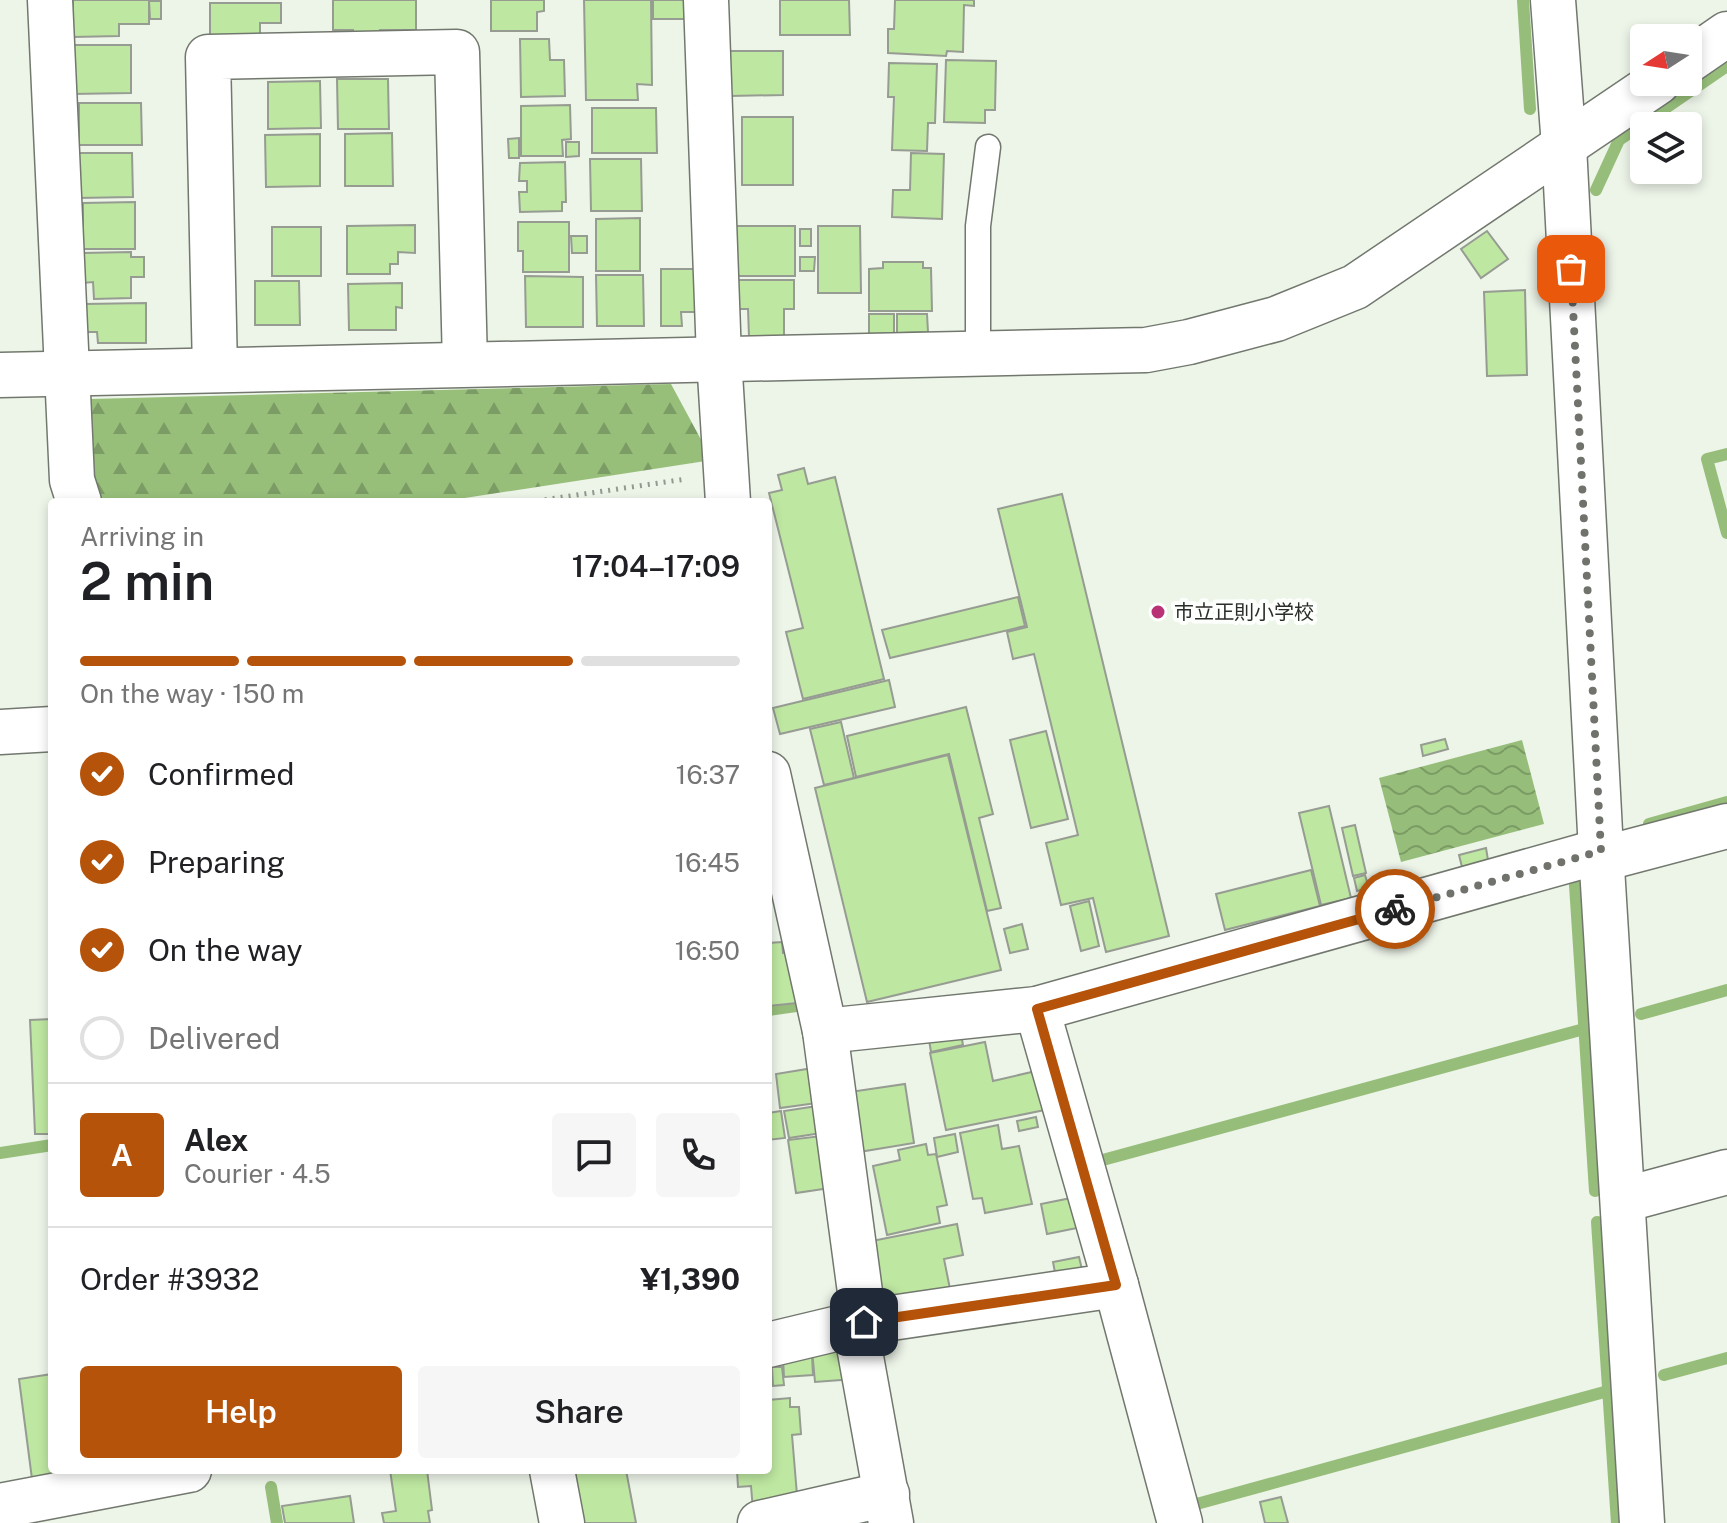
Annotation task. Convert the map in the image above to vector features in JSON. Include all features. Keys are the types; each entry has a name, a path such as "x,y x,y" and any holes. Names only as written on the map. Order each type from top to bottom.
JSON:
{"street":[{"path":"50,0 72,480 78,498"},
{"path":"706,0 719,358 727,488"},
{"path":"1553,0 1564,146 1642,1523"},
{"path":"1702,51 1727,34"},
{"path":"215,370 208,57 457,52 465,364"},
{"path":"0,375 1146,350 1276,319 1355,287 1637,96"},
{"path":"0,732 48,729"},
{"path":"760,1523 889,1508 859,1323 825,1031 777,858 772,811"},
{"path":"825,1031 1037,1009 1602,855 1727,826"},
{"path":"1037,1009 1180,1523"},
{"path":"1623,1200 1727,1172"},
{"path":"772,1344 859,1323 1116,1285"},
{"path":"25,1510 173,1474"},
{"path":"553,1474 562,1523"}],"lane":[{"path":"978,354 978,226 988,147"}],"path":[{"path":"586,498 727,488"}],"green space":[{"path":"671,384 712,460 465,498 99,498 92,477 90,399"}],"water":[{"path":"1522,740 1544,824 1401,862 1379,778"}],"building":[{"path":"73,0 149,0 149,24 119,24 119,36 73,37"},
{"path":"333,0 416,0 416,30 380,30 380,40 353,40 353,30 333,30"},
{"path":"491,0 544,0 544,11 537,12 537,31 491,31"},
{"path":"584,0 651,0 652,85 637,84 638,100 586,100"},
{"path":"653,0 684,0 684,19 653,19"},
{"path":"780,0 849,0 850,35 780,35"},
{"path":"895,0 974,0 974,6 964,5 963,52 947,51 946,56 888,53 888,29 894,29"},
{"path":"149,1 161,1 161,19 150,19"},
{"path":"210,3 281,3 281,23 260,23 260,37 210,37"},
{"path":"520,39 549,39 550,60 564,60 565,96 521,97"},
{"path":"72,45 131,45 131,93 72,94"},
{"path":"730,51 783,51 783,95 730,96"},
{"path":"946,60 996,61 995,110 985,110 985,123 944,122"},
{"path":"889,63 937,64 935,123 928,123 927,151 892,150 894,97 888,97"},
{"path":"337,79 388,79 389,129 338,129"},
{"path":"320,81 321,128 268,129 268,82"},
{"path":"79,103 141,103 142,145 79,145"},
{"path":"570,105 571,139 562,140 563,156 521,156 521,106"},
{"path":"592,108 656,108 657,153 592,153"},
{"path":"742,117 793,117 793,185 742,185"},
{"path":"392,133 393,186 345,186 345,134"},
{"path":"320,134 320,186 266,187 265,135"},
{"path":"519,138 519,158 509,158 508,139"},
{"path":"566,142 579,142 579,156 566,157"},
{"path":"77,153 132,153 133,197 78,198"},
{"path":"911,153 944,154 942,219 892,217 893,190 910,190"},
{"path":"590,159 641,159 642,211 591,211"},
{"path":"565,162 566,202 562,202 562,211 520,212 519,192 527,192 527,181 519,181 520,163"},
{"path":"135,202 135,249 83,249 83,203"},
{"path":"640,218 640,271 596,271 596,219"},
{"path":"518,222 569,222 569,272 523,272 523,251 518,251"},
{"path":"415,225 415,253 398,252 398,264 390,264 390,274 347,274 347,226"},
{"path":"729,226 795,226 795,276 729,276"},
{"path":"818,226 860,226 861,293 818,293"},
{"path":"272,227 321,227 321,276 272,276"},
{"path":"800,229 811,229 811,246 800,246"},
{"path":"1487,231 1508,259 1481,278 1461,249"},
{"path":"571,236 587,236 587,253 572,253"},
{"path":"131,252 131,257 144,257 144,277 131,277 131,298 94,299 93,282 83,283 83,253"},
{"path":"800,257 815,257 814,271 800,271"},
{"path":"883,262 923,262 923,268 931,268 932,311 869,311 869,269 883,268"},
{"path":"661,269 696,269 696,312 681,312 682,326 661,326"},
{"path":"596,275 643,275 644,326 597,326"},
{"path":"525,276 583,277 583,327 526,327"},
{"path":"735,280 794,280 794,309 784,309 784,337 749,337 748,309 735,309"},
{"path":"255,281 299,281 300,325 255,325"},
{"path":"402,283 402,308 396,307 396,330 349,330 348,284"},
{"path":"1525,290 1527,375 1487,376 1484,292"},
{"path":"146,303 146,343 98,343 97,332 84,332 84,304"},
{"path":"869,314 894,314 894,333 869,334"},
{"path":"897,314 927,314 928,332 897,333"},
{"path":"804,468 808,484 835,477 884,679 803,699 786,632 803,628 769,493 782,490 778,475"},
{"path":"1062,494 1169,936 1106,952 1093,898 1061,905 1046,843 1078,835 1034,654 1013,659 1007,632 1027,627 998,509"},
{"path":"1018,597 1025,626 890,658 882,630"},
{"path":"889,680 895,707 780,734 773,708"},
{"path":"966,707 993,814 979,818 1001,908 987,911 949,754 856,777 847,736"},
{"path":"841,722 854,778 824,785 810,729"},
{"path":"1046,731 1068,819 1031,828 1010,740"},
{"path":"1445,739 1448,749 1423,756 1421,745"},
{"path":"948,755 1001,970 867,1002 815,788"},
{"path":"1329,806 1351,898 1321,905 1299,813"},
{"path":"1355,825 1366,873 1353,876 1342,828"},
{"path":"1486,848 1488,860 1462,867 1459,855"},
{"path":"1311,870 1320,906 1225,930 1216,894"},
{"path":"1365,875 1369,888 1357,891 1354,878"},
{"path":"1089,901 1099,946 1081,951 1070,906"},
{"path":"1022,924 1028,949 1010,953 1004,929"},
{"path":"782,942 783,953 791,952 797,1003 772,1006 772,943"},
{"path":"48,1019 48,1134 35,1134 30,1020"},
{"path":"961,1034 963,1045 931,1052 929,1040"},
{"path":"985,1042 993,1081 1036,1071 1045,1110 946,1130 930,1053"},
{"path":"813,1068 817,1103 780,1108 776,1074"},
{"path":"905,1084 914,1143 853,1153 843,1093"},
{"path":"824,1105 828,1132 789,1138 784,1111"},
{"path":"781,1111 785,1138 772,1140 772,1112"},
{"path":"1036,1117 1038,1127 1019,1131 1017,1121"},
{"path":"998,1125 1002,1149 1019,1146 1032,1204 985,1213 982,1198 973,1199 960,1133"},
{"path":"955,1134 958,1152 937,1157 934,1138"},
{"path":"829,1135 837,1187 796,1193 788,1140"},
{"path":"926,1144 928,1155 936,1154 947,1205 937,1207 940,1223 887,1235 873,1166 900,1160 898,1150"},
{"path":"1071,1198 1077,1228 1047,1234 1041,1204"},
{"path":"957,1224 963,1255 944,1259 952,1299 882,1314 867,1242"},
{"path":"1079,1257 1084,1278 1057,1283 1053,1262"},
{"path":"851,1347 854,1379 815,1382 812,1350"},
{"path":"812,1356 813,1375 784,1377 783,1358"},
{"path":"772,1367 782,1367 784,1385 773,1386"},
{"path":"48,1375 48,1474 63,1474 32,1479 19,1379"},
{"path":"790,1398 790,1407 799,1407 801,1434 792,1435 798,1507 753,1510 751,1486 738,1487 737,1474 772,1474 772,1400"},
{"path":"391,1474 428,1474 432,1510 428,1511 430,1523 384,1523 382,1513 396,1511"},
{"path":"568,1474 627,1474 636,1523 577,1523"},
{"path":"350,1496 354,1523 285,1523 282,1506"},
{"path":"1281,1497 1288,1523 1265,1523 1260,1502"}],"waterway":[{"path":"1523,0 1530,109"},
{"path":"1596,190 1619,140 1727,66"},
{"path":"1727,454 1707,459 1727,533"},
{"path":"1649,824 1727,802"},
{"path":"1575,885 1595,1191"},
{"path":"1641,1014 1727,990"},
{"path":"772,1009 803,1005"},
{"path":"1099,1161 1584,1029"},
{"path":"0,1153 48,1146"},
{"path":"1597,1222 1617,1523"},
{"path":"1664,1375 1727,1358"},
{"path":"1191,1497 1193,1505 1608,1391"},
{"path":"271,1487 277,1523"}],"way so far":[{"path":"1395,909 1601,851 1571,269"}],"place":[{"name":"市立正則小学校","path":"1158,612"}],"route":[{"path":"864,1322 1116,1285 1037,1009 1395,909"}]}
